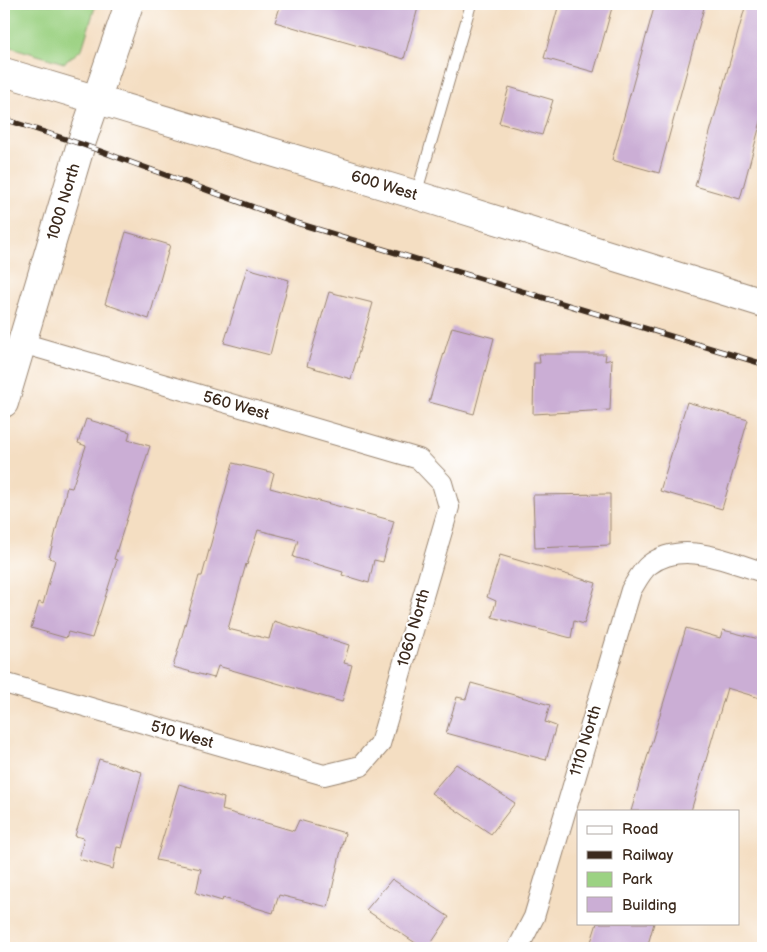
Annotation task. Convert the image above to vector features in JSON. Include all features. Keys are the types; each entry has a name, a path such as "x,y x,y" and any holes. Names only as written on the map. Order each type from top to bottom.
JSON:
{"main road":[{"name":"1000 North","path":"4,403 81,144 129,4"},
{"name":"600 West","path":"4,72 416,195 763,303"}],"street":[{"name":"560 West","path":"22,343 419,459 442,483"},
{"name":"1060 North","path":"361,766 380,744 415,628 449,507 442,483"},
{"name":"1110 North","path":"518,948 534,917 631,590 648,565 676,553 699,554 763,572"},
{"name":"510 West","path":"4,683 324,776 361,766"}],"lane":[{"path":"416,195 470,4"}],"green space":[{"path":"4,4 96,4 82,49 64,63 4,45"}],"building":[{"path":"281,4 419,4 404,59 275,22"},
{"path":"559,4 613,4 594,72 544,58"},
{"path":"655,4 705,4 659,173 612,160"},
{"path":"746,4 763,4 763,114 740,199 695,186"},
{"path":"509,87 553,100 542,135 499,123"},
{"path":"126,232 170,245 149,319 105,304"},
{"path":"247,268 289,280 270,355 224,343"},
{"path":"329,292 373,303 351,379 307,366"},
{"path":"452,327 494,338 474,414 429,402"},
{"path":"539,354 606,354 605,361 612,359 610,410 533,414 534,363 540,363"},
{"path":"687,402 748,420 722,509 660,491"},
{"path":"86,419 130,432 128,440 150,446 114,559 117,560 92,638 68,632 66,638 31,628 39,602 43,604 55,560 49,558 67,487 72,488 86,446 78,443"},
{"path":"233,463 274,473 270,488 394,521 383,562 374,560 369,583 342,575 343,572 293,557 298,540 258,530 246,564 228,629 269,639 274,621 349,645 344,663 352,665 342,702 218,666 214,678 173,667 199,576 202,576"},
{"path":"610,494 610,545 535,548 533,495"},
{"path":"500,555 596,583 584,624 574,621 571,638 492,617 496,601 487,597"},
{"path":"686,628 720,638 723,630 763,640 763,699 727,688 691,810 631,810"},
{"path":"471,683 550,705 545,722 556,726 546,760 446,733 457,697 466,699"},
{"path":"99,759 142,772 122,848 117,847 113,869 79,859 84,838 75,836"},
{"path":"456,764 515,803 491,834 431,793"},
{"path":"179,784 224,798 222,810 294,831 299,820 345,833 328,907 279,895 273,913 223,898 222,901 196,893 201,869 156,860"},
{"path":"392,879 449,917 428,948 423,948 366,910"},
{"path":"597,924 654,924 647,948 589,948"}],"railway":[{"path":"4,119 81,144 297,223 763,364"}]}
